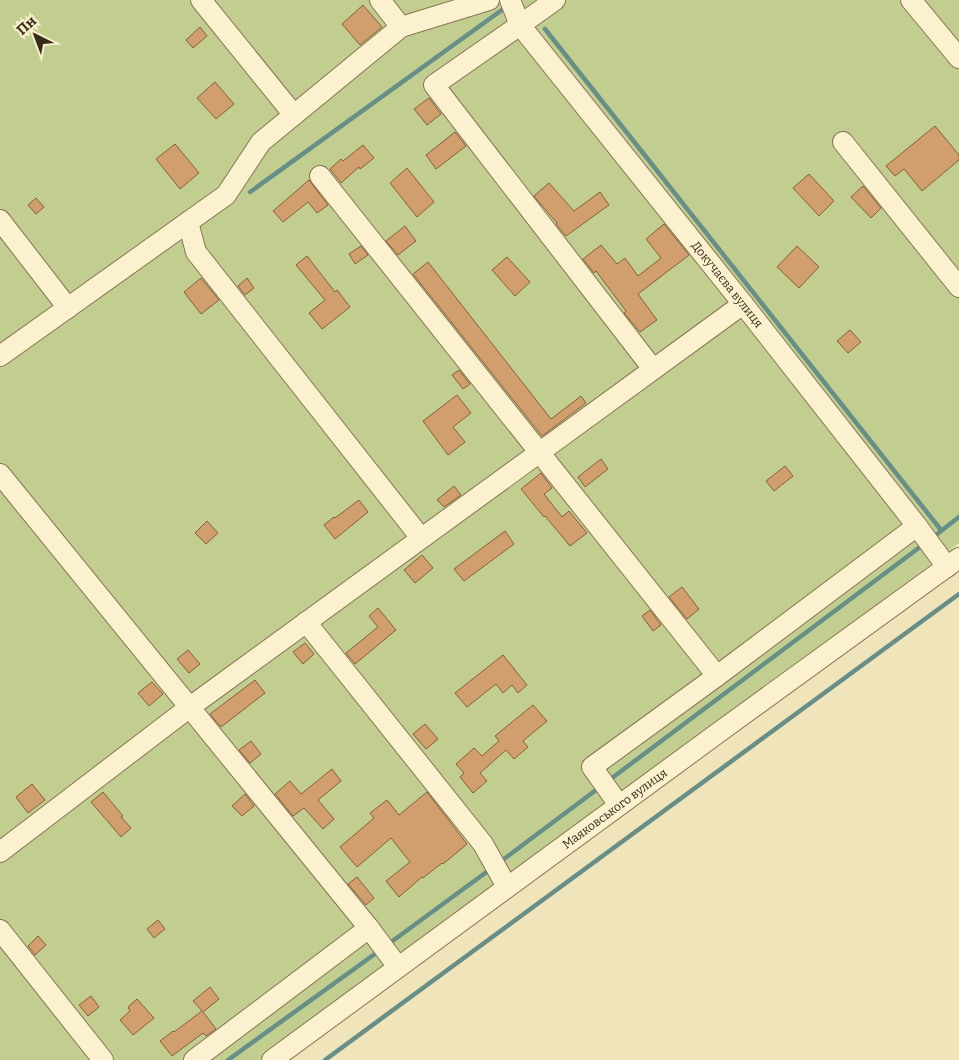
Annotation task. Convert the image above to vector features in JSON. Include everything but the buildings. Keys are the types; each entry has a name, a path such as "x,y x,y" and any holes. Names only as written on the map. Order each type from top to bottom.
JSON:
{"street":[{"path":"201,0 294,115"},
{"path":"380,0 402,27"},
{"path":"0,356 226,195 261,142 402,27 489,0"},
{"name":"Докучаєва вулиця","path":"510,0 520,25 743,304 935,550 953,562"},
{"path":"555,0 434,85 654,369"},
{"path":"911,0 959,58"},
{"path":"843,142 959,287"},
{"path":"320,176 717,676"},
{"path":"0,220 68,308"},
{"path":"188,222 196,252 421,538"},
{"path":"0,852 190,707 743,304"},
{"path":"0,474 369,928 398,967"},
{"path":"610,792 592,767 919,529"},
{"name":"Маяковського вулиця","path":"272,1060 507,887 610,792 953,562"},
{"path":"306,622 483,844 507,887"},
{"path":"203,1057 369,928"},
{"path":"0,930 103,1060"}],"green space":[{"path":"0,0 959,0 959,543 266,1060 0,1060"}],"waterway":[{"path":"250,192 506,7"},
{"path":"545,29 941,530"},
{"path":"932,538 959,517"},
{"path":"608,781 924,544"},
{"path":"325,1060 959,594"},
{"path":"500,862 600,787"},
{"path":"387,945 492,868"},
{"path":"228,1060 379,951"}]}
